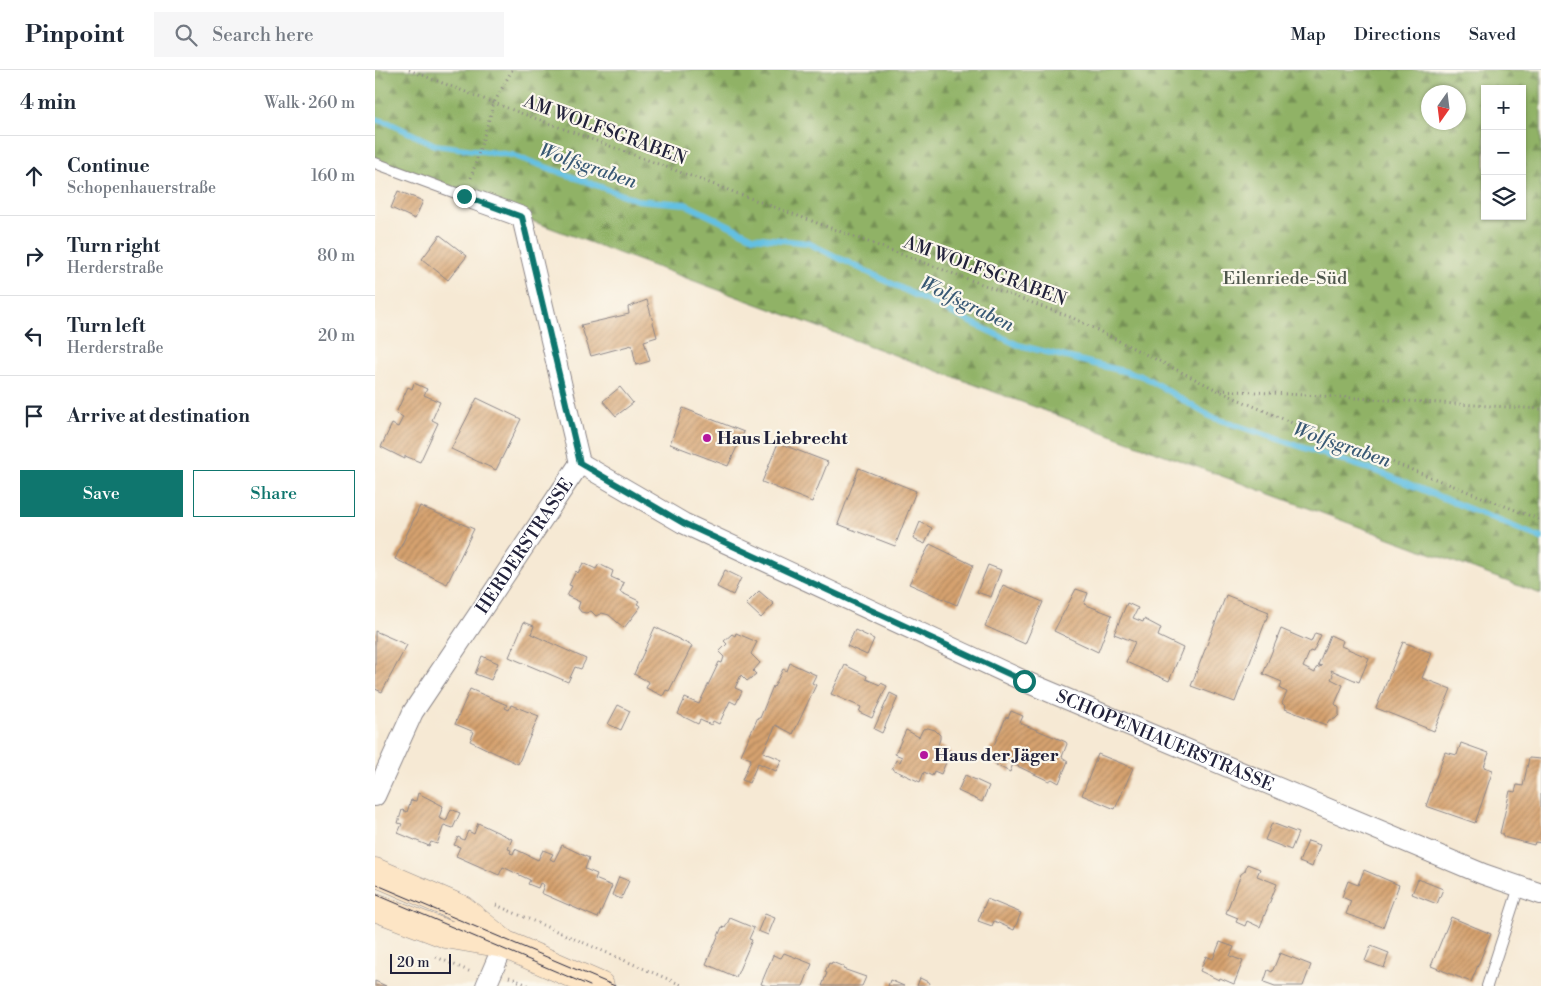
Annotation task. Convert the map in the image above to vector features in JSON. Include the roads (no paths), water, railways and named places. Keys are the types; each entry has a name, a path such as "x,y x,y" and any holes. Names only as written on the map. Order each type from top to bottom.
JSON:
{"main road":[{"path":"375,872 461,909 504,944"},
{"path":"375,907 446,934 504,944 600,986"}],"street":[{"name":"HERDERSTRASSE","path":"375,796 413,712 580,463 522,217 464,196"},
{"name":"SCHOPENHAUERSTRASSE","path":"580,463 683,523 1024,681 1483,874 1541,894"},
{"path":"487,983 504,944"}],"lane":[{"path":"375,163 464,196"},
{"path":"1487,986 1519,887"}],"waterway":[{"name":"Wolfsgraben","path":"375,119 389,123 435,145 512,155 637,200 685,204 753,237 808,243 1018,345 1143,376 1211,417 1384,474 1541,538"}],"tram line":[{"path":"375,884 615,986"},
{"path":"375,894 590,986"}],"place":[{"name":"Haus Liebrecht","path":"707,438"},
{"name":"Haus der Jäger","path":"924,755"}],"park label":[{"name":"Eilenriede-Süd","path":"1285,278"}]}
